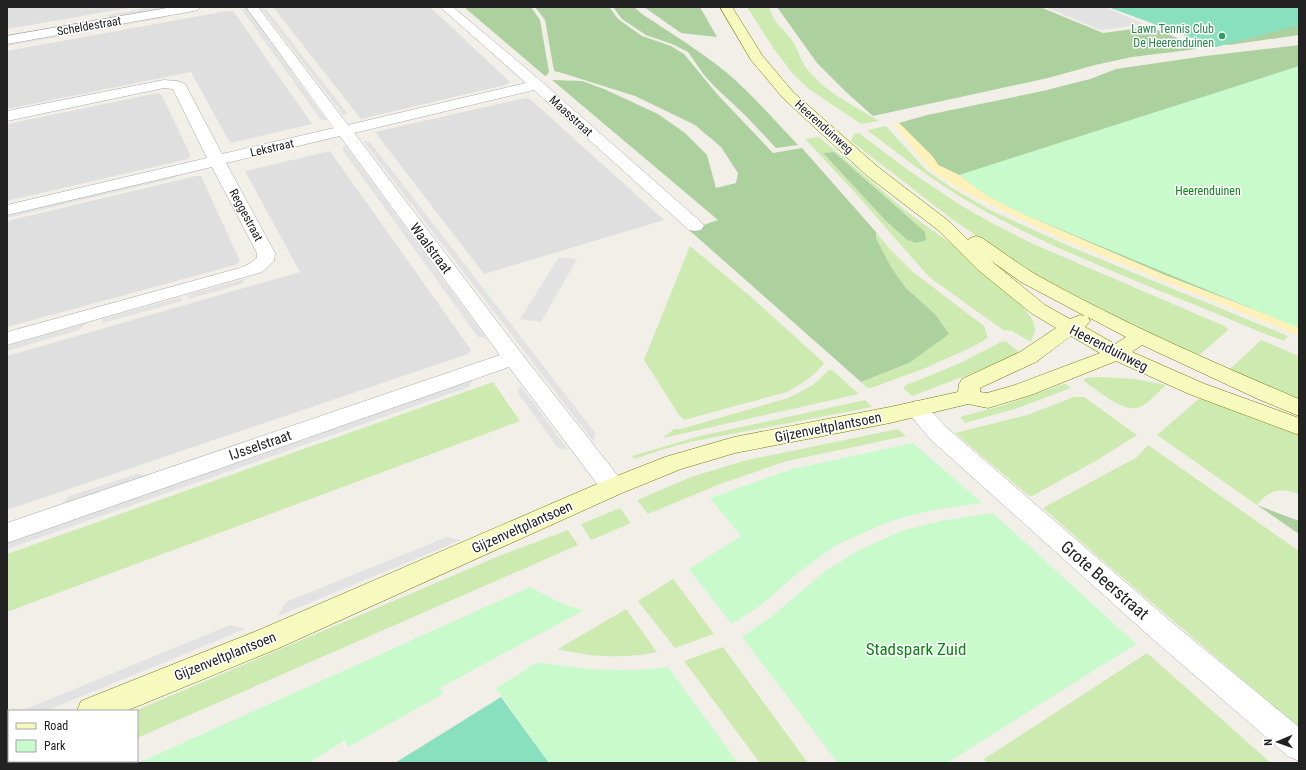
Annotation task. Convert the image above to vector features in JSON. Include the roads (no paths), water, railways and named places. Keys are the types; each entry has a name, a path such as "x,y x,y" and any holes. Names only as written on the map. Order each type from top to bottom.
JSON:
{"main road":[{"name":"Heerenduinweg","path":"726,7 756,57 788,96 872,170 944,226 960,244 1010,288 1038,310 1116,353 1197,389 1299,427"},
{"name":"Heerenduinweg","path":"944,226 962,234 1034,281 1092,312 1299,408"},
{"path":"968,397 970,384 1028,357 1092,312"},
{"name":"Gijzenveltplantsoen","path":"94,710 269,639 613,487 673,463 734,445 916,409 968,397 988,401 1064,375 1116,353 1141,336"}],"street":[{"name":"Scheldestraat","path":"7,40 194,7"},
{"name":"Waalstraat","path":"252,7 513,358 613,487"},
{"name":"Maasstraat","path":"446,7 537,85 695,226"},
{"name":"Reggestraat","path":"7,116 164,84 177,85 180,87 266,253 266,258 263,264 256,269 247,272 7,339"},
{"name":"Lekstraat","path":"7,210 537,85"},
{"name":"IJsselstraat","path":"7,533 513,358"},
{"name":"Grote Beerstraat","path":"916,409 938,433 1166,634 1299,746"}],"place":[{"name":"Lawn Tennis Club De Heerenduinen","path":"1222,36"}],"park label":[{"name":"Heerenduinen","path":"1208,191"},
{"name":"Stadspark Zuid","path":"916,649"}]}
